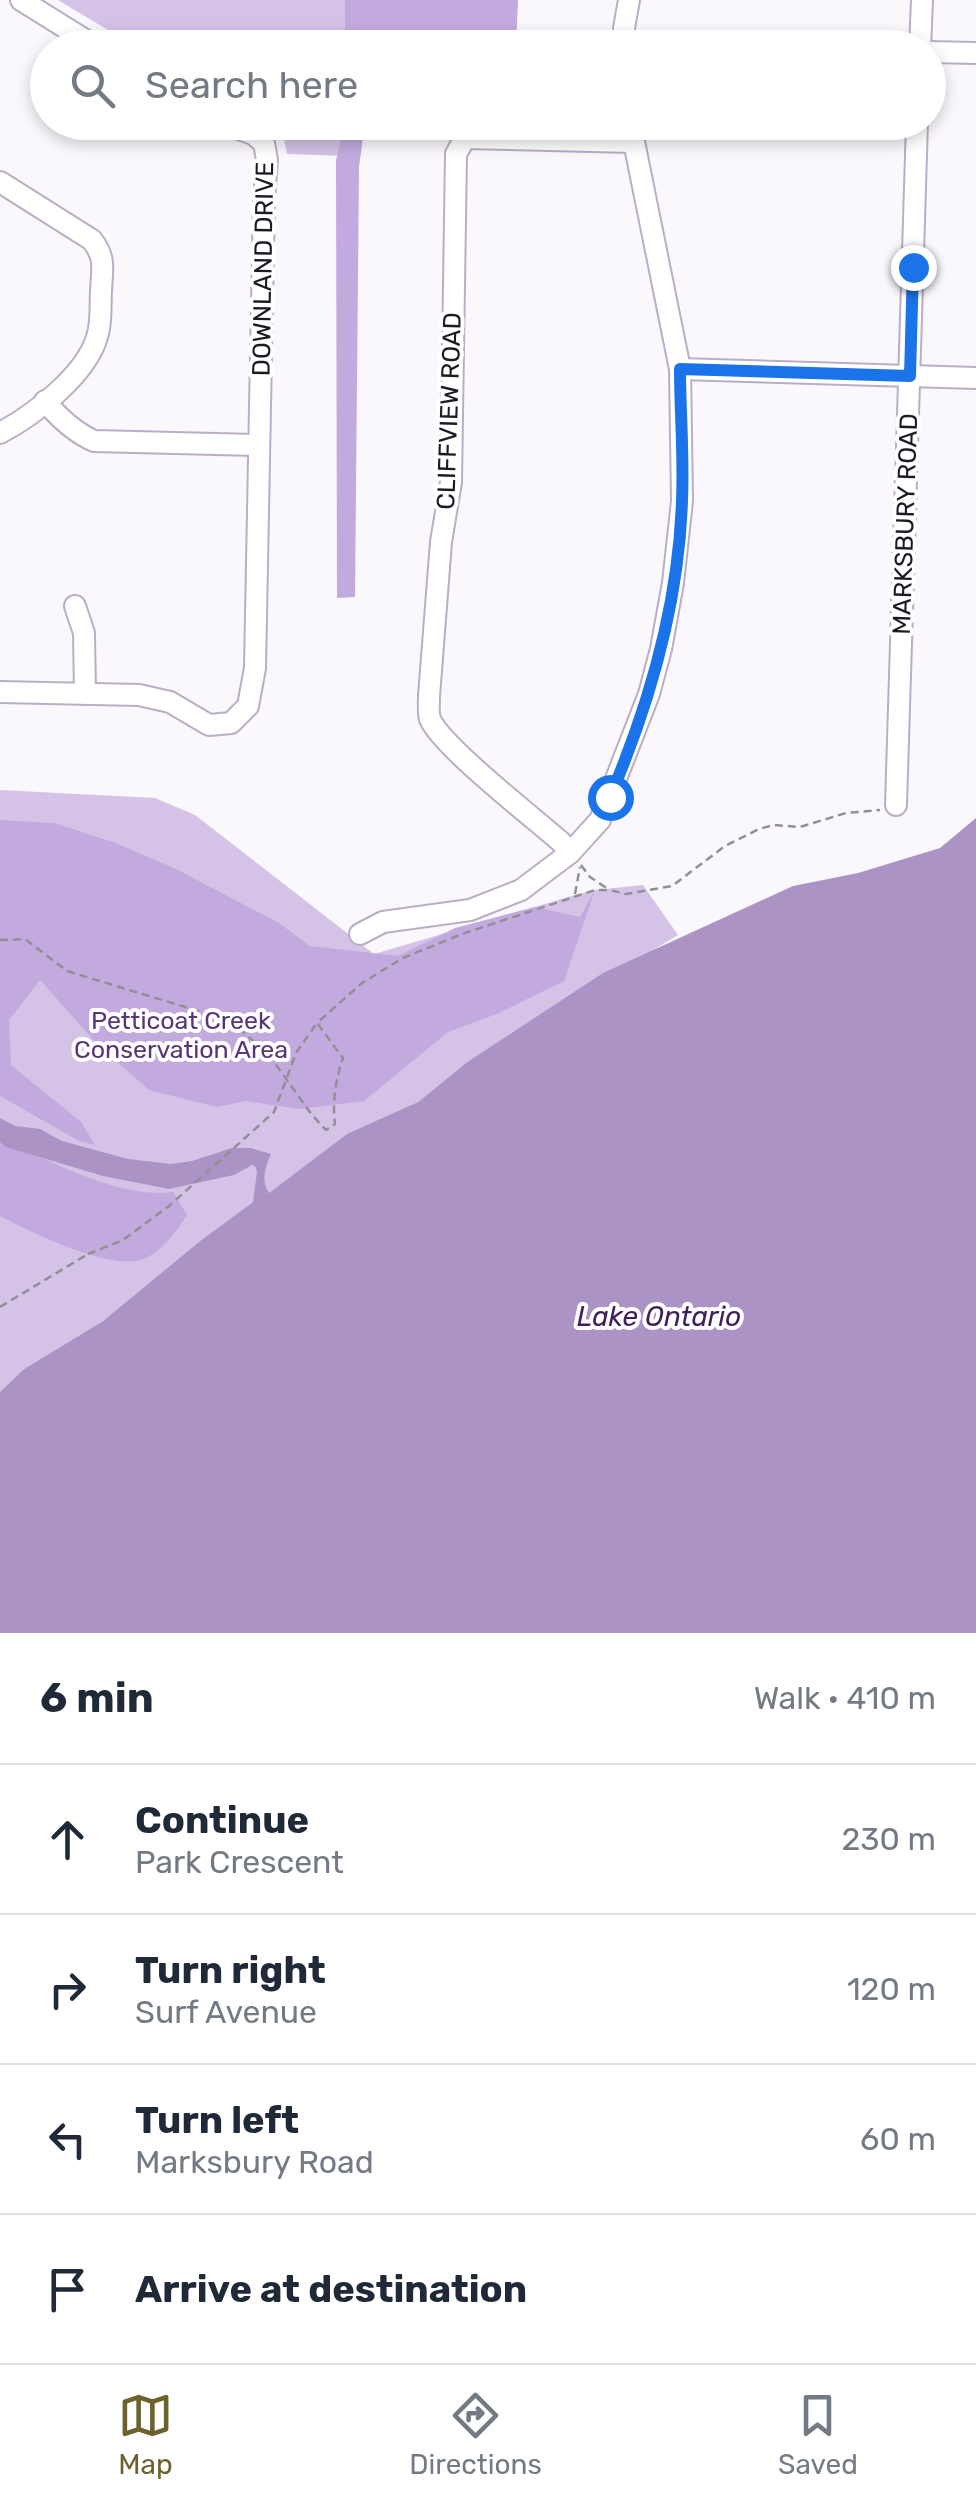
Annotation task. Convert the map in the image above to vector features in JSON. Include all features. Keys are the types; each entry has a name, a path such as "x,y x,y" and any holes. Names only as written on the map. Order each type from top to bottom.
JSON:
{"street":[{"path":"624,30 629,0"},
{"path":"921,30 922,0"},
{"path":"27,2 70,30"},
{"path":"946,53 976,54"},
{"name":"DOWNLAND DRIVE","path":"258,444 267,160 260,140"},
{"name":"CLIFFVIEW ROAD","path":"464,140 456,154 452,482 441,542 430,718 461,755 561,842 575,859"},
{"path":"360,934 383,922 470,910 521,890 575,859 600,820 649,694 674,584 682,501 680,369 634,140"},
{"name":"MARKSBURY ROAD","path":"896,805 917,140"},
{"path":"0,182 92,240 101,252 99,331 84,364 27,417 0,433"},
{"path":"680,369 976,378"},
{"path":"0,692 140,695 170,702 209,726 231,723 248,706 255,668 258,444 94,442 57,416 45,401"},
{"path":"75,606 84,634 85,694"}],"path":[{"path":"0,1307 88,1254 124,1240 169,1206 274,1112 296,1053 317,1023 362,983 403,958 574,895 594,890 626,894 672,886 725,846 759,829 774,825 800,827 846,813 896,805"},
{"path":"575,859 590,877 610,890"},
{"path":"574,895 579,878 575,859"},
{"path":"0,940 25,939 67,971 231,1020 269,1055 326,1130 334,1124 332,1104 343,1058 317,1023"}],"green space":[{"path":"58,0 345,0 345,30 108,30"},
{"path":"345,0 518,0 517,30 345,30"},
{"path":"284,140 345,140 345,156 287,154"},
{"path":"341,140 363,140 359,167 355,597 337,598 336,160"},
{"name":"Petticoat Creek Conservation Area","path":"0,790 155,798 195,815 374,954 575,895 643,885 678,935 466,1063 418,1102 347,1135 200,1241 103,1321 24,1369 0,1392"},
{"path":"0,820 54,823 116,843 178,870 279,923 310,946 398,956 455,928 535,907 580,917 595,890 564,981 499,1013 448,1032 364,1101 300,1109 246,1101 217,1107 149,1090 97,1044 40,980 9,1020 11,1065 81,1122 95,1145 79,1141 0,1096"},
{"path":"0,1139 107,1184 152,1193 173,1192 187,1215 165,1243 144,1259 121,1261 66,1247 0,1216"}],"water":[{"name":"Lake Ontario","path":"976,818 976,1633 0,1633 0,1392 24,1369 103,1321 253,1202 257,1172 252,1165 234,1175 169,1189 103,1176 6,1147 0,1142 0,1118 15,1126 40,1129 62,1141 128,1159 171,1164 232,1148 251,1148 271,1154 264,1178 269,1193 347,1134 418,1102 466,1063 603,973 793,886 858,873 940,848"}],"route":[{"path":"610,797 649,694 674,584 682,501 680,369 910,376 913,267"}]}
